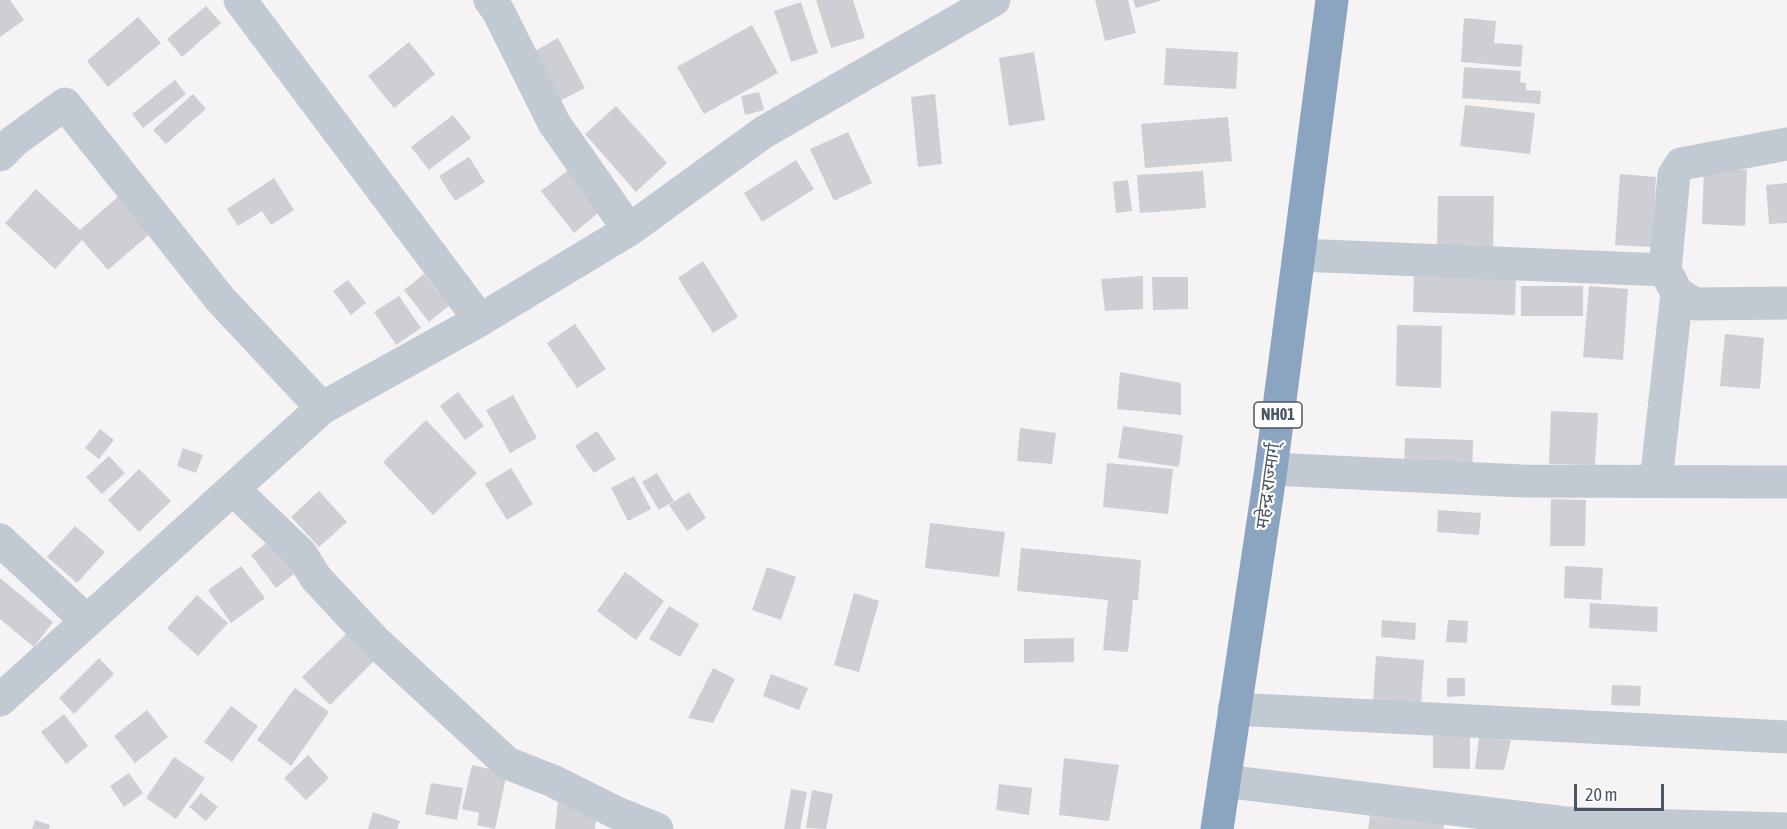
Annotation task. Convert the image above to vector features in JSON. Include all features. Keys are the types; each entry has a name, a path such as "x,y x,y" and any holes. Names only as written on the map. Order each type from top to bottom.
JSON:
{"highway":[{"name":"महेन्द्र राज्मार्ग्","path":"1217,829 1271,469 1332,0"}],"street":[{"path":"240,0 480,320"},
{"path":"490,0 498,11 554,123 629,230"},
{"path":"0,700 322,408 480,320 629,230 764,132 994,0"},
{"path":"5,140 65,104 220,299 322,408"},
{"path":"1656,481 1671,282 1674,175 1681,164 1787,144"},
{"path":"1299,255 1671,282 1695,304 1787,303"},
{"path":"1271,469 1522,481 1787,482"},
{"path":"234,490 301,554 316,578 374,640 507,763 553,781 617,813 657,829"},
{"path":"0,540 87,621"},
{"path":"1234,709 1786,737"},
{"path":"1224,781 1565,823 1787,829"}],"building":[{"path":"0,0 10,0 24,20 0,37"},
{"path":"816,0 853,0 865,38 831,48"},
{"path":"1095,0 1128,0 1136,33 1105,41"},
{"path":"1133,0 1160,0 1160,1 1136,8"},
{"path":"801,2 818,53 791,62 774,11"},
{"path":"206,6 221,23 182,57 167,39"},
{"path":"138,17 161,43 108,87 87,61"},
{"path":"1464,18 1496,21 1494,43 1523,45 1521,67 1461,62"},
{"path":"752,25 778,73 704,114 677,67"},
{"path":"558,38 585,88 552,105 526,56"},
{"path":"409,42 435,74 394,108 368,76"},
{"path":"1166,48 1238,52 1236,89 1164,85"},
{"path":"1034,52 1045,120 1009,126 999,58"},
{"path":"1464,67 1521,71 1520,82 1526,83 1526,90 1541,91 1540,104 1462,98"},
{"path":"175,80 186,94 143,128 132,114"},
{"path":"759,92 764,110 745,115 741,96"},
{"path":"193,94 206,109 166,144 153,130"},
{"path":"935,94 942,164 918,167 911,97"},
{"path":"1465,105 1535,113 1530,154 1460,146"},
{"path":"616,106 667,163 636,192 585,134"},
{"path":"453,115 471,138 429,170 411,147"},
{"path":"1228,117 1232,161 1145,168 1141,124"},
{"path":"848,132 872,183 834,201 810,149"},
{"path":"469,157 485,182 455,201 439,176"},
{"path":"796,160 814,189 762,222 744,193"},
{"path":"572,167 604,208 574,233 541,191"},
{"path":"1704,169 1747,170 1745,226 1702,224"},
{"path":"1203,171 1206,208 1140,213 1137,175"},
{"path":"1620,174 1656,177 1652,247 1615,245"},
{"path":"274,178 294,210 271,225 262,211 238,226 227,209"},
{"path":"1128,180 1132,211 1116,213 1113,182"},
{"path":"1787,183 1787,223 1769,224 1766,185"},
{"path":"36,189 80,230 120,195 152,232 108,270 82,240 55,269 5,223"},
{"path":"1438,196 1494,196 1493,248 1437,248"},
{"path":"703,261 738,317 713,333 678,278"},
{"path":"1414,267 1516,269 1515,315 1413,312"},
{"path":"424,274 449,306 429,322 404,290"},
{"path":"1143,276 1143,309 1105,311 1101,279"},
{"path":"1152,277 1188,277 1188,309 1153,310"},
{"path":"348,280 366,303 351,315 333,291"},
{"path":"1521,286 1583,286 1583,316 1521,316"},
{"path":"1589,286 1628,289 1623,360 1583,357"},
{"path":"399,296 421,328 396,345 374,312"},
{"path":"575,324 606,369 577,388 547,343"},
{"path":"1397,325 1442,326 1441,388 1396,386"},
{"path":"1725,334 1764,338 1760,389 1720,386"},
{"path":"1120,372 1181,383 1181,415 1117,409"},
{"path":"458,392 484,426 465,440 440,406"},
{"path":"513,395 537,438 510,453 486,410"},
{"path":"1551,411 1598,413 1595,465 1549,464"},
{"path":"426,420 477,473 433,515 383,462"},
{"path":"1123,426 1183,435 1179,467 1118,458"},
{"path":"1020,428 1056,433 1052,464 1017,461"},
{"path":"100,429 114,440 99,459 85,448"},
{"path":"597,431 616,459 594,473 575,446"},
{"path":"1405,438 1473,440 1472,476 1404,474"},
{"path":"183,448 203,455 196,473 177,466"},
{"path":"109,456 125,473 102,494 86,477"},
{"path":"1107,463 1173,469 1168,514 1103,507"},
{"path":"511,468 533,504 507,520 485,484"},
{"path":"139,469 171,501 139,532 108,500"},
{"path":"657,473 674,501 659,510 642,482"},
{"path":"634,476 651,509 628,521 611,488"},
{"path":"319,491 347,522 319,547 291,517"},
{"path":"689,492 706,518 687,531 669,505"},
{"path":"1551,499 1586,500 1585,546 1550,546"},
{"path":"1438,510 1481,513 1479,535 1437,532"},
{"path":"930,523 1005,532 999,577 925,568"},
{"path":"75,526 105,552 77,583 47,557"},
{"path":"277,535 302,568 276,588 251,555"},
{"path":"1021,548 1141,560 1138,600 1133,600 1128,652 1103,650 1108,600 1017,591"},
{"path":"241,566 265,598 231,623 208,590"},
{"path":"1565,566 1603,568 1601,600 1564,598"},
{"path":"767,567 796,577 781,620 752,610"},
{"path":"625,572 664,601 636,640 597,611"},
{"path":"0,578 53,622 34,647 0,619"},
{"path":"854,593 879,601 859,672 834,665"},
{"path":"197,595 228,623 198,656 167,628"},
{"path":"1590,603 1658,607 1657,632 1589,628"},
{"path":"669,606 699,624 680,657 649,639"},
{"path":"1382,620 1416,623 1415,640 1381,637"},
{"path":"1448,620 1468,621 1467,643 1446,642"},
{"path":"348,632 375,660 330,705 302,677"},
{"path":"1074,638 1074,662 1024,663 1024,639"},
{"path":"1376,656 1424,660 1421,704 1373,701"},
{"path":"99,658 114,674 74,714 59,698"},
{"path":"713,668 735,679 713,723 688,718"},
{"path":"771,674 808,688 799,710 763,696"},
{"path":"1447,678 1465,678 1465,696 1447,697"},
{"path":"1612,685 1641,686 1640,706 1611,705"},
{"path":"295,688 329,712 291,766 257,740"},
{"path":"231,706 258,726 232,762 204,742"},
{"path":"147,710 168,737 135,763 114,736"},
{"path":"64,714 88,746 66,764 41,732"},
{"path":"1433,736 1470,736 1470,769 1433,768"},
{"path":"1479,737 1511,740 1504,770 1475,769"},
{"path":"308,755 329,778 306,800 284,778"},
{"path":"174,757 205,778 176,819 146,798"},
{"path":"1064,758 1119,765 1109,821 1059,815"},
{"path":"472,765 507,773 495,829 477,825 479,813 462,809"},
{"path":"129,773 143,793 124,807 110,786"},
{"path":"431,783 463,788 457,820 425,814"},
{"path":"999,784 1032,788 1029,815 996,810"},
{"path":"791,789 807,792 800,829 784,829"},
{"path":"812,790 833,794 826,829 806,828"},
{"path":"201,793 218,807 206,821 189,807"},
{"path":"558,802 598,807 595,829 555,829"},
{"path":"373,812 400,821 397,829 368,829"},
{"path":"1370,816 1444,824 1444,829 1368,829"},
{"path":"35,820 50,825 49,829 32,829"}]}
